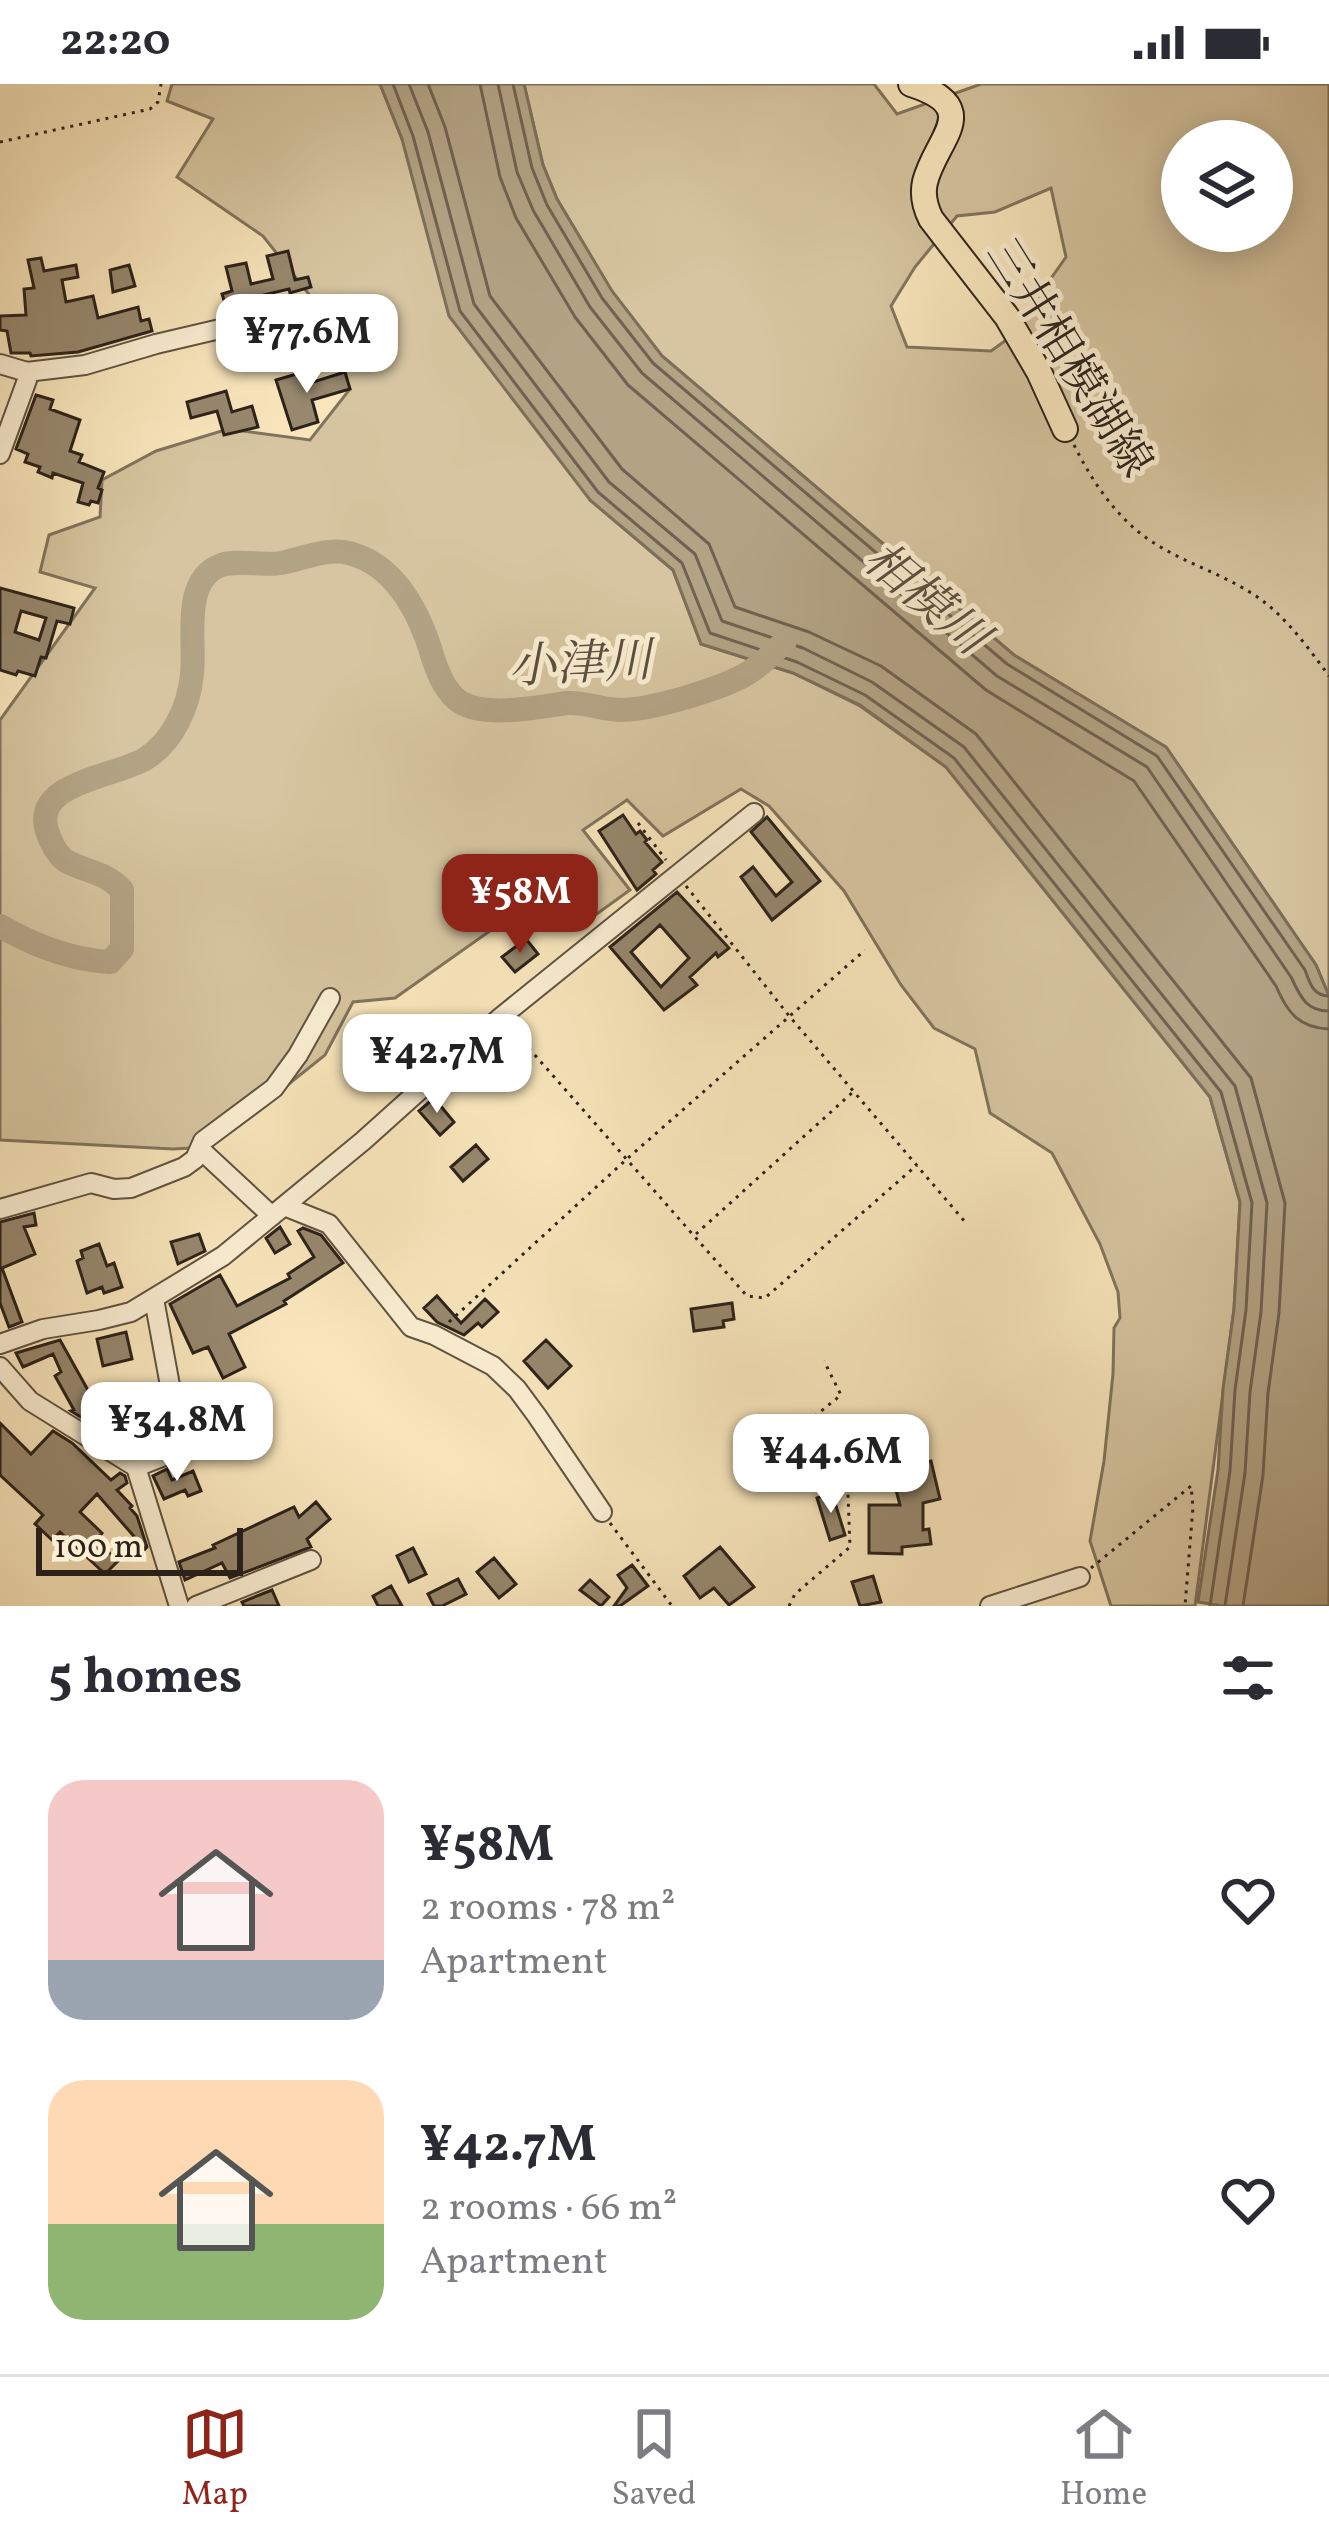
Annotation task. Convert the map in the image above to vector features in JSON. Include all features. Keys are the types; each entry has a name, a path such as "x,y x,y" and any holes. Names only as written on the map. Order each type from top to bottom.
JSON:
{"main road":[{"name":"三井相模湖線","path":"911,84 942,100 952,125 926,180 925,206 939,232 1007,317 1066,430"}],"street":[{"path":"0,364 27,372 85,364 305,309"},
{"path":"0,454 26,388 27,372"},
{"path":"0,1344 43,1329 131,1312 223,1256 363,1141 501,1018 754,813"},
{"path":"0,1209 92,1183 131,1189 184,1168 203,1142 274,1088 330,998"},
{"path":"200,1149 278,1211 328,1224 411,1328 494,1366 517,1389 602,1512"},
{"path":"136,1467 177,1451 189,1434 171,1391 154,1299"},
{"path":"0,1367 30,1401 136,1467 178,1606"},
{"path":"196,1606 311,1560"},
{"path":"990,1606 1080,1577"}],"path":[{"path":"0,142 150,110 158,101 161,84"},
{"name":"三井相模湖線","path":"1066,430 1089,474 1126,521 1150,541 1236,583 1277,612 1329,676"},
{"path":"638,824 790,1017 966,1223"},
{"path":"434,1335 865,950"},
{"path":"501,1018 747,1296 766,1298 916,1165"},
{"path":"694,1235 853,1092"},
{"path":"789,1606 795,1594 850,1547 847,1469 815,1416 841,1395 824,1361"},
{"path":"1080,1577 1191,1486 1185,1606"},
{"path":"602,1512 672,1606"}],"shaded area":[{"path":"172,84 380,84 402,139 590,500 673,570 701,644 793,673 860,706 946,767 1210,1097 1240,1202 1234,1309 1195,1606 1111,1606 1090,1541 1104,1461 1114,1328 1120,1318 1118,1292 1100,1244 1052,1153 990,1113 975,1049 934,1028 901,985 844,891 769,806 741,789 663,836 627,800 583,830 630,890 583,924 521,909 395,998 353,1002 325,1055 210,1147 0,1140 0,720 95,588 40,572 49,535 100,517 102,480 156,451 228,429 310,440 350,389 308,293 263,236 177,177 213,119 167,101"},
{"path":"524,84 874,84 897,114 981,84 1329,84 1329,996 1316,965 1166,747 1014,655 662,356 612,292 557,199 543,165","holes":["1051,188 1066,257 1019,331 991,351 907,347 891,306 915,267 957,216 995,212"]}],"water":[{"name":"相模川","path":"380,84 524,84 543,165 557,199 612,291 662,356 1014,655 1166,747 1316,965 1329,996 1329,1606 1198,1602 1218,1470 1240,1202 1210,1097 946,767 860,705 793,673 701,644 673,570 590,500 449,316 402,139"}],"building":[{"path":"288,251 295,280 308,277 311,287 251,298 254,307 228,313 222,294 232,291 226,267 246,263 251,284 273,279 267,256"},
{"path":"41,258 44,271 76,265 78,277 62,280 66,302 93,296 98,318 138,307 141,321 149,319 152,331 78,352 11,353 7,331 0,330 0,316 26,315 24,289 34,288 28,260"},
{"path":"129,265 135,286 113,292 110,270"},
{"path":"303,372 307,384 345,372 350,389 312,400 318,422 292,430 276,380"},
{"path":"226,391 232,412 252,406 258,427 224,435 217,411 191,418 187,402"},
{"path":"36,395 53,400 50,409 80,420 70,451 82,455 79,462 104,472 98,503 78,502 83,483 38,472 40,467 25,462 28,454 16,449"},
{"path":"0,588 74,608 70,624 57,621 35,676 0,670","holes":["21,611 46,618 39,640 15,632"]},
{"path":"623,815 662,862 637,890 599,831"},
{"path":"767,817 820,881 772,920 741,877 753,867 776,896 792,882 751,832"},
{"path":"677,892 729,948 718,957 716,953 690,977 697,985 664,1010 610,947","holes":["660,925 689,958 661,987 631,952"]},
{"path":"526,939 538,954 515,972 502,957"},
{"path":"404,1038 417,1053 393,1074 380,1059"},
{"path":"434,1098 454,1122 440,1135 419,1111"},
{"path":"476,1145 488,1159 463,1181 451,1167"},
{"path":"34,1213 36,1225 24,1227 35,1254 2,1268 22,1322 9,1327 0,1303 0,1222"},
{"path":"280,1227 290,1244 275,1253 266,1238"},
{"path":"303,1228 321,1235 343,1263 284,1301 286,1304 229,1334 245,1367 223,1378 208,1347 193,1353 170,1304 220,1275 237,1306 290,1278 288,1274 314,1257 298,1231"},
{"path":"199,1234 205,1251 178,1264 171,1242"},
{"path":"99,1244 107,1266 114,1263 122,1287 87,1293 77,1261 83,1258 81,1251"},
{"path":"437,1296 461,1323 485,1299 498,1312 464,1335 437,1322 424,1308"},
{"path":"732,1303 734,1319 723,1321 724,1327 694,1331 691,1309"},
{"path":"126,1332 132,1359 103,1366 97,1339"},
{"path":"60,1340 94,1401 108,1396 116,1418 94,1425 71,1411 55,1376 61,1372 53,1354 23,1367 16,1353"},
{"path":"546,1340 571,1366 548,1388 524,1361"},
{"path":"168,1418 174,1432 168,1440 145,1449 137,1434"},
{"path":"0,1423 31,1454 53,1431 111,1480 120,1473 125,1476 127,1483 117,1490 132,1506 147,1547 97,1494 80,1512 102,1533 96,1540 118,1561 105,1574 60,1532 52,1540 35,1524 43,1515 0,1475"},
{"path":"821,1441 844,1477 832,1484 809,1449"},
{"path":"931,1461 940,1499 923,1503 923,1530 929,1529 931,1544 902,1547 902,1554 869,1553 869,1505 900,1505 891,1471"},
{"path":"167,1469 172,1480 193,1471 201,1491 188,1496 185,1490 164,1499 153,1476"},
{"path":"832,1493 845,1535 830,1540 817,1498"},
{"path":"316,1502 330,1519 307,1539 311,1547 230,1578 222,1563 185,1580 179,1562 294,1507 299,1517"},
{"path":"720,1547 754,1587 729,1605 714,1588 700,1598 684,1576"},
{"path":"413,1548 426,1574 409,1582 397,1556"},
{"path":"494,1558 516,1584 499,1598 477,1572"},
{"path":"632,1565 648,1586 614,1606 627,1588 618,1575"},
{"path":"873,1576 881,1602 860,1606 852,1582"},
{"path":"458,1579 466,1594 434,1606 428,1594"},
{"path":"590,1580 609,1597 601,1606 580,1590"},
{"path":"391,1586 402,1606 378,1606 373,1596"},
{"path":"272,1590 279,1606 244,1606 242,1602"}],"waterway":[{"name":"小津川","path":"0,926 81,958 110,962 122,949 122,890 63,858 48,835 46,815 64,791 145,759 171,733 190,686 199,585 219,566 281,563 336,551 361,557 388,575 409,602 449,692 460,702 484,709 574,703 621,710 666,703 743,676 785,641"}]}
